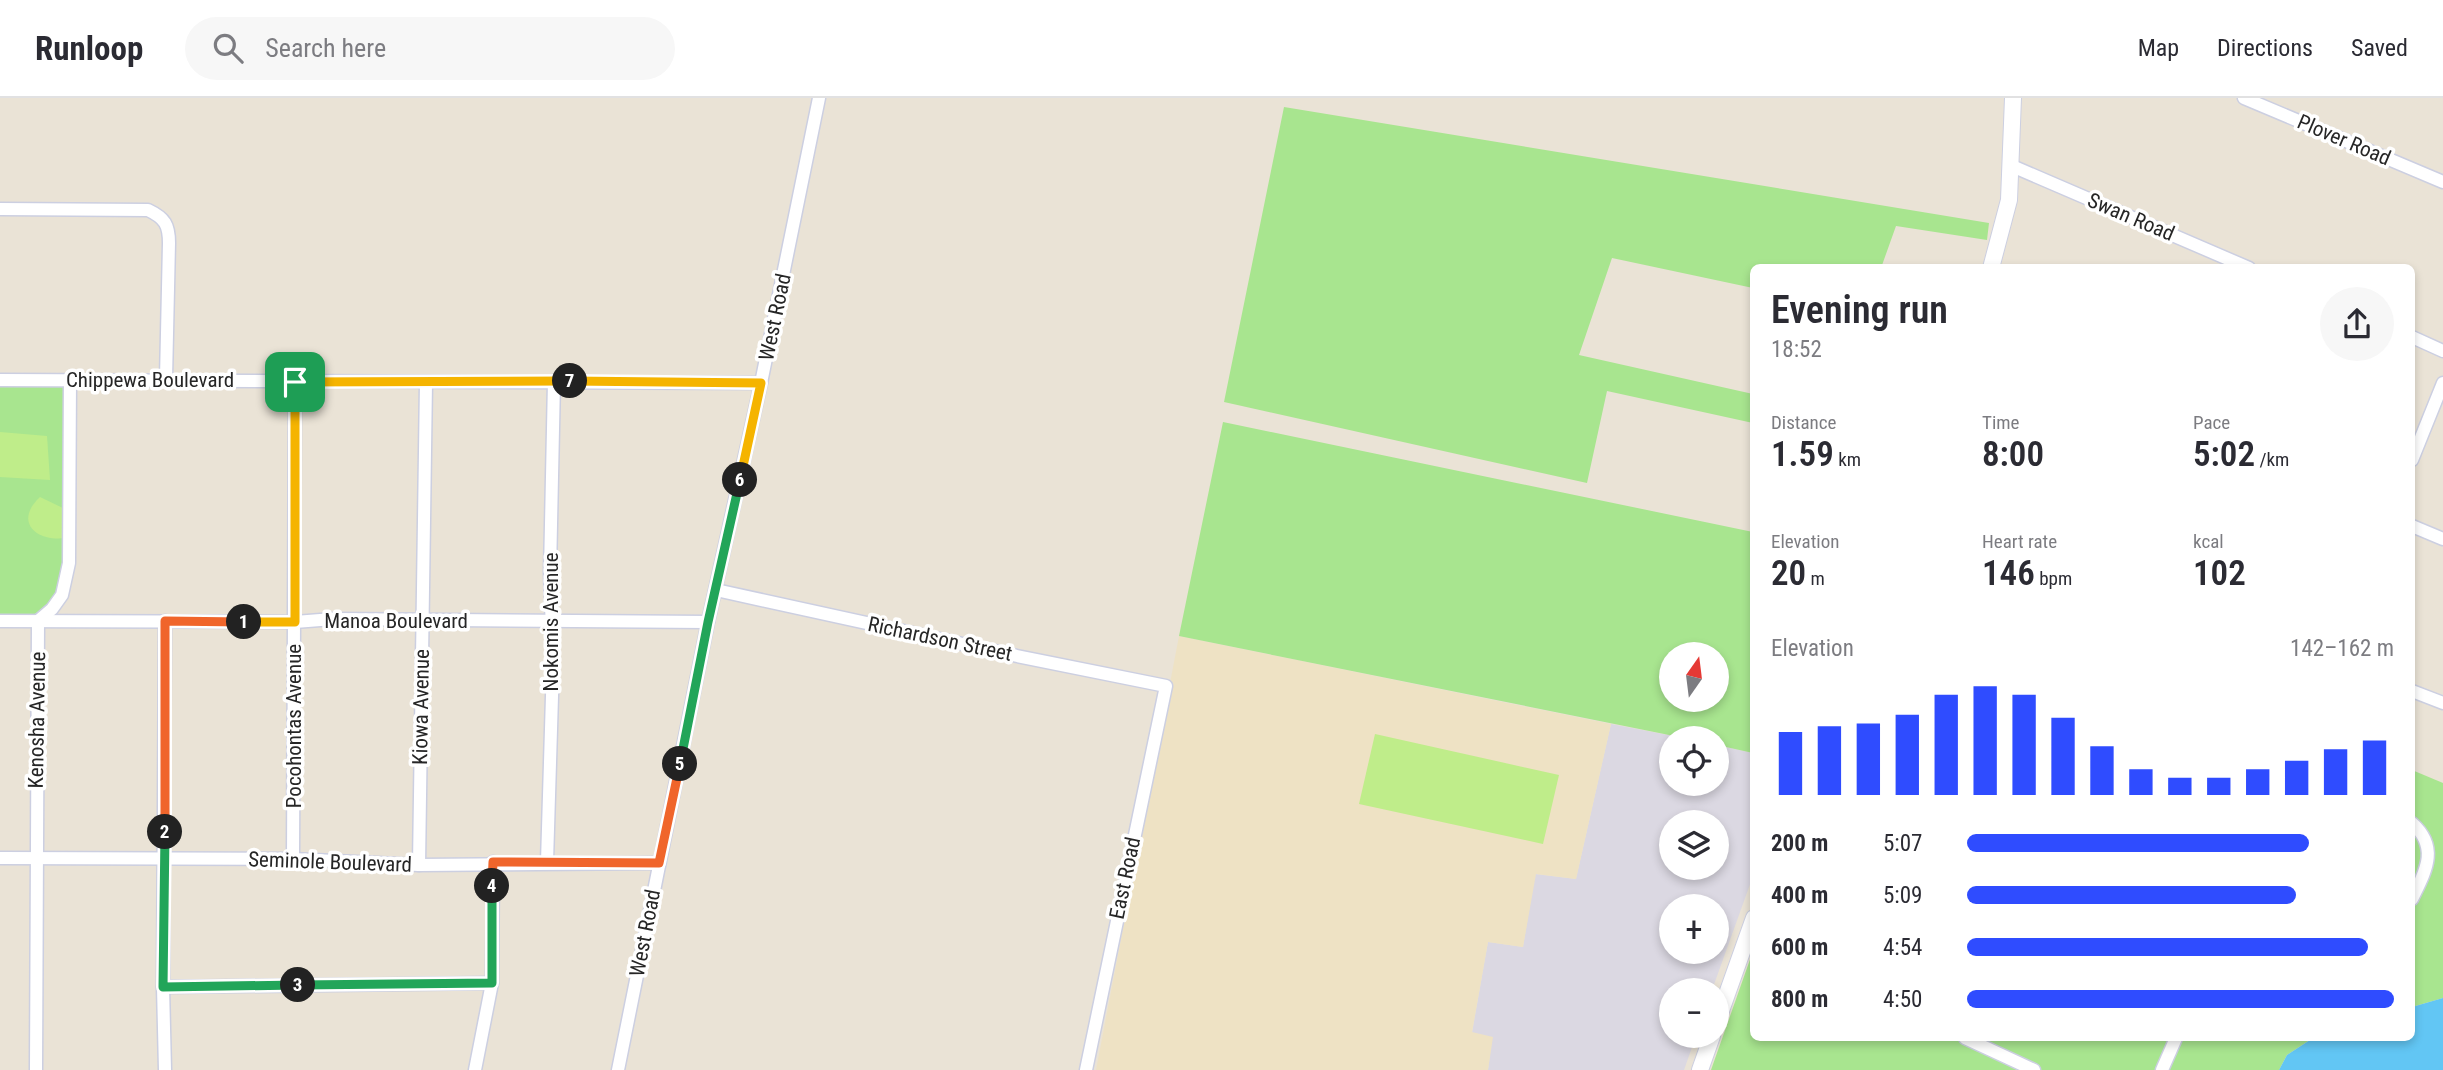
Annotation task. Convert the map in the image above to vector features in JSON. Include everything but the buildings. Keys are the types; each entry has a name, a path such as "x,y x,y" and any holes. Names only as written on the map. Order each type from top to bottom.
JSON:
{"street":[{"name":"West Road","path":"619,1070 708,622 761,383 819,98"},
{"path":"1992,264 2010,200 2013,98"},
{"name":"Plover Road","path":"2244,98 2443,182"},
{"name":"Swan Road","path":"2012,166 2240,264"},
{"path":"0,209 148,210 163,218 169,231 166,379"},
{"path":"2415,338 2443,351"},
{"name":"Chippewa Boulevard","path":"0,380 761,383"},
{"name":"Kenosha Avenue","path":"36,1070 38,621 52,609 62,595 69,563 70,380"},
{"name":"Nokomis Avenue","path":"547,862 554,381"},
{"name":"Pocohontas Avenue","path":"293,859 295,382"},
{"name":"Kiowa Avenue","path":"419,864 426,382"},
{"path":"2415,453 2443,383"},
{"path":"2415,527 2443,539"},
{"name":"Richardson Street","path":"716,590 1166,686"},
{"name":"Manoa Boulevard","path":"0,621 295,622 333,619 708,622"},
{"path":"165,621 165,1070"},
{"name":"East Road","path":"1086,1070 1166,686"},
{"path":"2415,692 2443,703"},
{"path":"2415,827 2421,834 2428,857 2427,868 2415,894"},
{"name":"Seminole Boulevard","path":"0,858 293,859 419,864 659,863"},
{"path":"475,1070 492,983 493,862"},
{"path":"1729,989 1750,931"},
{"path":"163,987 492,983"},
{"path":"1971,1041 2034,1070"},
{"path":"2162,1070 2175,1041"},
{"path":"1700,1070 1708,1048"}],"shaded area":[{"path":"1179,636 1611,724 1576,879 1536,874 1523,947 1488,942 1472,1032 1493,1037 1488,1070 1096,1070"},
{"path":"1611,724 1659,733 1659,796 1729,796 1729,748 1750,752 1750,884 1729,943 1729,894 1659,894 1659,964 1721,964 1716,978 1659,978 1659,1048 1692,1048 1684,1070 1488,1070 1492,1038 1472,1033 1488,942 1523,947 1535,874 1576,879"}],"green space":[{"path":"1284,107 1989,223 1987,240 1896,226 1882,264 1750,264 1750,287 1612,258 1579,355 1750,393 1750,422 1607,391 1587,483 1224,402"},
{"path":"0,380 70,380 66,580 38,621 0,621"},
{"path":"1223,422 1750,531 1750,752 1729,748 1729,726 1659,726 1659,733 1179,636"},
{"path":"0,432 47,436 50,480 0,477"},
{"path":"40,497 67,510 66,538 45,537 32,528 29,514"},
{"path":"1375,734 1559,775 1543,844 1359,804"},
{"path":"2415,771 2443,783 2443,998 2415,1006"},
{"path":"1750,960 1750,1041 2308,1041 2287,1055 2279,1070 1711,1070 1719,1048 1729,1048 1729,1019"}],"water":[{"path":"2443,998 2443,1070 2279,1070 2287,1055 2308,1041 2415,1041 2415,1006"}],"route":[{"path":"295,382 761,383 708,622 659,863 493,862 492,983 163,987 165,621 295,622 295,382"}]}
